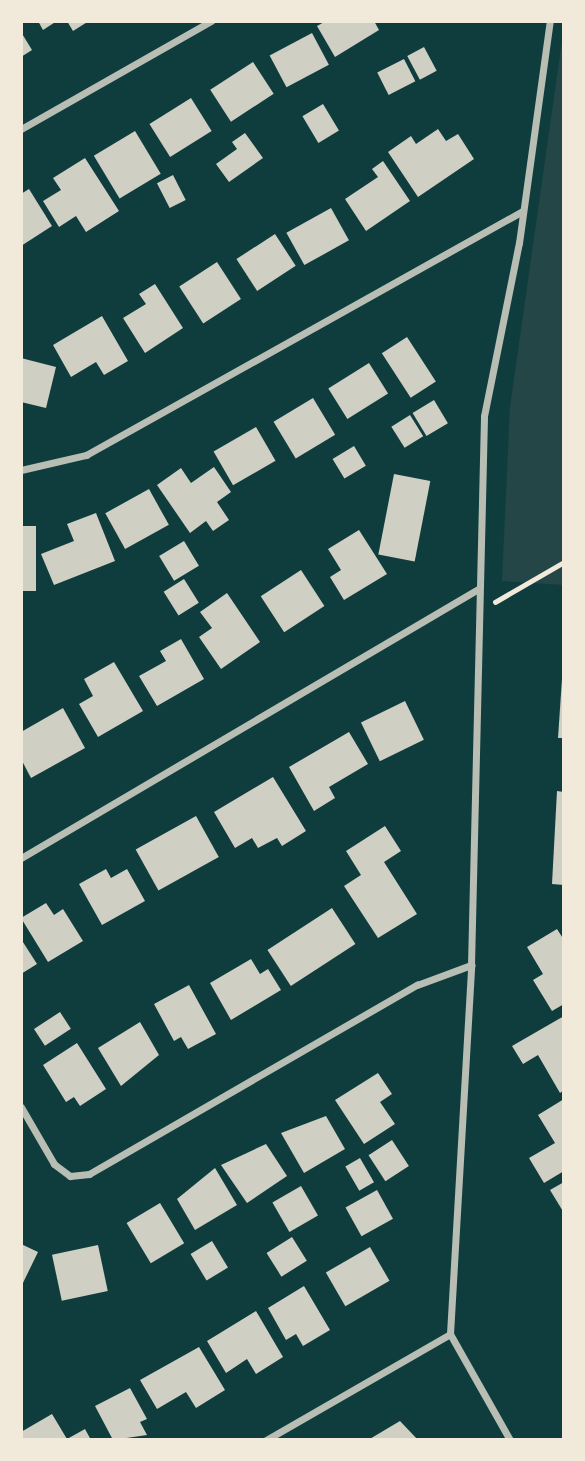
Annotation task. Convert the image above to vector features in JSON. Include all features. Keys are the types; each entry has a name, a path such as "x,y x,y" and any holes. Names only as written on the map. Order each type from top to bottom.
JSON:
{"street":[{"path":"21,129 211,21"},
{"path":"510,1440 450,1334 471,965 477,612 484,416 522,211 550,21"},
{"path":"21,470 86,455 522,211"},
{"path":"21,858 478,589"},
{"path":"21,1107 54,1164 70,1176 89,1174 417,985 471,965"},
{"path":"266,1440 450,1334"}],"path":[{"path":"477,612 564,562"}],"shaded area":[{"path":"564,27 564,585 502,581 510,407"}],"building":[{"path":"38,21 57,21 43,30"},
{"path":"67,21 89,21 73,31"},
{"path":"326,21 374,21 379,30 335,57 317,26"},
{"path":"21,32 32,50 21,57"},
{"path":"312,33 329,65 287,87 270,56"},
{"path":"424,47 437,71 420,80 407,56"},
{"path":"404,59 415,81 389,95 377,73"},
{"path":"253,62 274,94 231,122 210,90"},
{"path":"191,98 212,131 170,157 149,124"},
{"path":"323,104 339,131 318,143 302,116"},
{"path":"438,129 446,141 458,134 474,159 418,197 388,152 411,136 416,144"},
{"path":"135,131 161,174 120,199 94,156"},
{"path":"245,133 263,158 229,182 216,164 237,149 232,142"},
{"path":"85,158 119,211 86,232 76,216 59,227 43,201 61,190 53,178"},
{"path":"383,161 410,201 366,231 345,199 378,177 372,169"},
{"path":"173,175 186,200 170,208 157,183"},
{"path":"29,189 52,226 21,246 21,194"},
{"path":"331,208 349,240 304,265 286,233"},
{"path":"275,234 296,266 257,291 236,259"},
{"path":"217,262 241,299 203,323 179,287"},
{"path":"155,284 183,328 145,353 123,318 146,304 139,294"},
{"path":"102,316 128,361 104,375 96,362 71,377 53,345"},
{"path":"407,337 436,381 411,398 382,353"},
{"path":"21,358 56,367 46,408 21,402"},
{"path":"369,363 388,394 347,419 328,388"},
{"path":"313,398 335,435 296,459 274,422"},
{"path":"434,400 448,423 426,436 413,413"},
{"path":"410,415 423,436 405,448 391,427"},
{"path":"256,427 276,461 233,485 214,452"},
{"path":"354,446 366,466 344,479 333,459"},
{"path":"214,467 231,492 217,502 229,520 213,531 206,521 190,533 157,485 181,468 191,483"},
{"path":"394,474 430,481 415,562 378,554"},
{"path":"149,489 169,525 125,549 105,513"},
{"path":"96,513 115,561 54,585 41,554 74,541 67,524"},
{"path":"21,526 36,526 36,591 21,591"},
{"path":"359,530 387,574 344,600 330,577 341,570 328,549"},
{"path":"184,541 199,566 174,581 159,556"},
{"path":"301,570 324,606 284,632 261,596"},
{"path":"184,579 199,603 178,615 164,592"},
{"path":"227,593 260,642 221,669 199,637 212,628 200,612"},
{"path":"181,639 204,679 157,706 139,676 166,661 160,651"},
{"path":"114,662 143,711 98,737 79,704 93,696 84,679"},
{"path":"562,679 564,738 558,738"},
{"path":"405,701 424,740 380,761 361,722"},
{"path":"63,708 85,748 31,778 21,759 21,732"},
{"path":"349,732 368,764 329,787 335,798 314,811 289,767"},
{"path":"273,777 306,831 282,846 277,838 258,848 252,838 235,848 214,812"},
{"path":"557,791 564,792 564,885 552,884"},
{"path":"196,816 219,857 158,891 136,849"},
{"path":"385,826 401,851 384,862 417,914 378,938 344,886 361,875 346,851"},
{"path":"106,869 111,878 127,869 145,901 102,925 79,884"},
{"path":"46,903 54,915 63,909 83,941 48,962 21,918"},
{"path":"332,908 355,944 291,986 267,950"},
{"path":"557,929 564,940 564,1004 552,1011 533,980 543,974 527,947"},
{"path":"21,939 37,964 21,974"},
{"path":"251,959 260,974 268,969 281,990 231,1020 210,983"},
{"path":"189,985 216,1034 188,1049 181,1037 174,1041 154,1004"},
{"path":"60,1012 71,1029 45,1046 34,1029"},
{"path":"564,1016 564,1090 560,1093 538,1055 523,1064 512,1046"},
{"path":"140,1022 159,1055 121,1086 98,1048"},
{"path":"77,1043 106,1089 80,1106 74,1097 66,1102 43,1065"},
{"path":"378,1073 392,1094 380,1102 395,1124 364,1144 335,1100"},
{"path":"564,1099 564,1171 544,1183 529,1158 555,1143 538,1115"},
{"path":"326,1116 345,1149 304,1173 281,1133"},
{"path":"392,1140 409,1166 385,1181 369,1155"},
{"path":"266,1144 287,1176 247,1203 221,1165"},
{"path":"360,1158 374,1182 359,1191 345,1166"},
{"path":"215,1168 237,1205 195,1230 177,1199"},
{"path":"564,1182 564,1213 550,1190"},
{"path":"301,1186 318,1215 289,1232 272,1202"},
{"path":"377,1190 393,1219 362,1236 346,1207"},
{"path":"160,1203 184,1243 151,1263 127,1223"},
{"path":"292,1237 307,1261 281,1277 267,1253"},
{"path":"212,1241 228,1268 207,1280 191,1254"},
{"path":"21,1244 38,1252 21,1287"},
{"path":"98,1245 108,1291 62,1301 52,1255"},
{"path":"370,1247 390,1281 345,1306 326,1272"},
{"path":"304,1286 330,1330 303,1346 296,1334 286,1340 268,1308"},
{"path":"256,1311 283,1357 256,1374 247,1359 226,1373 207,1341"},
{"path":"199,1347 225,1390 196,1408 186,1392 157,1409 140,1380"},
{"path":"130,1388 147,1419 140,1422 147,1435 113,1440 95,1406"},
{"path":"52,1414 67,1439 85,1429 91,1440 21,1440 21,1432"},
{"path":"400,1421 418,1440 368,1440"}]}
